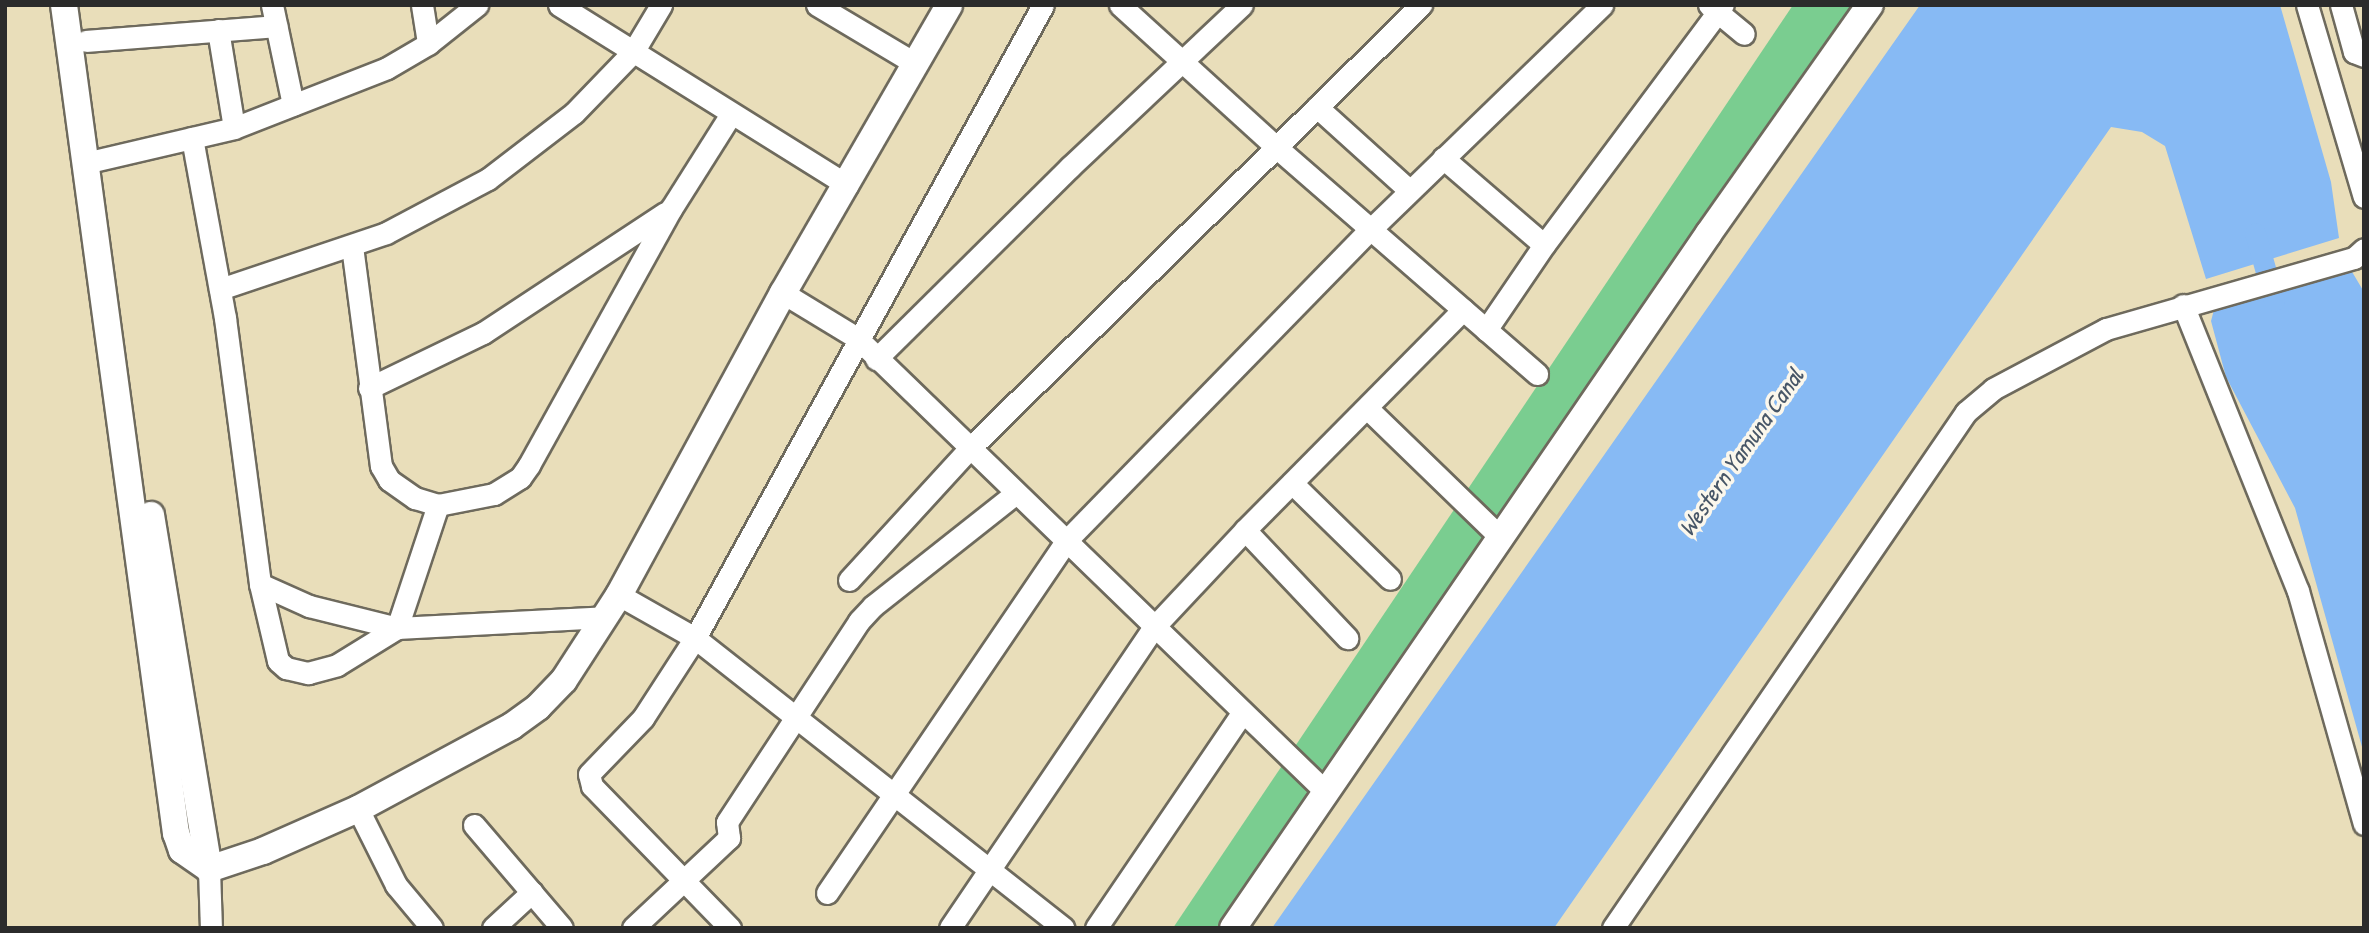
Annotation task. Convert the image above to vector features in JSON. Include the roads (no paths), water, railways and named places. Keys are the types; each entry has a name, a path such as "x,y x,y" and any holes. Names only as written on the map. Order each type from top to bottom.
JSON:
{"street":[{"path":"64,5 94,161"},
{"path":"82,5 94,161 176,833 182,850 209,869"},
{"path":"422,5 428,44"},
{"path":"94,161 233,128 387,68 428,44 477,5"},
{"path":"559,5 847,185"},
{"path":"220,289 386,233 488,179 547,136 633,52 661,5"},
{"path":"817,5 916,64"},
{"path":"209,869 263,851 358,810 503,731 538,707 581,659 783,293 949,5"},
{"path":"730,928 592,786 589,774 643,718 695,638 857,338 1043,5"},
{"path":"1120,5 1276,146 1537,374"},
{"path":"876,359 1070,167 1242,5"},
{"path":"849,580 969,449 1421,5"},
{"path":"827,893 1066,541 1371,229 1602,5"},
{"path":"1233,928 1709,233 1870,5"},
{"path":"2307,5 2364,197"},
{"path":"2341,5 2354,52 2362,56"},
{"path":"1486,330 1544,245 1717,8 1744,34"},
{"path":"86,41 218,30 274,16 293,105"},
{"path":"218,30 233,128"},
{"path":"1317,107 1410,191"},
{"path":"352,246 381,466 389,480 398,489 415,498 438,505 494,494 520,478 671,209 731,114"},
{"path":"192,138 220,289 260,584 273,653 278,662 296,672 322,671 337,665 397,628 438,505"},
{"path":"1443,158 1544,245"},
{"path":"369,388 483,333 671,209"},
{"path":"1613,928 1966,412 1993,389 2070,345 2106,329 2359,254"},
{"path":"783,293 857,338 1015,494 1326,792"},
{"path":"2183,305 2298,591 2364,824"},
{"path":"950,928 1154,627 1245,530 1463,310"},
{"path":"1367,408 1501,538"},
{"path":"1292,483 1390,579"},
{"path":"633,928 730,838 727,822 850,633 873,606 1015,494"},
{"path":"1245,530 1347,638"},
{"path":"260,584 309,606 397,628 612,606 695,638 796,714 1065,928"},
{"path":"1096,928 1242,713"},
{"path":"358,810 396,885 432,928"},
{"path":"474,825 562,928"},
{"path":"209,869 211,928"},
{"path":"493,928 532,892"}],"water":[{"name":"Western Yamuna Canal","path":"1920,5 2280,5 2331,182 2339,238 2206,279 2165,146 2142,132 2111,127 1554,928 1272,928"},
{"path":"2348,265 2364,292 2364,754 2295,508 2226,377 2211,321 2215,306"}],"waterway":[{"path":"2255,233 2274,300"}]}
